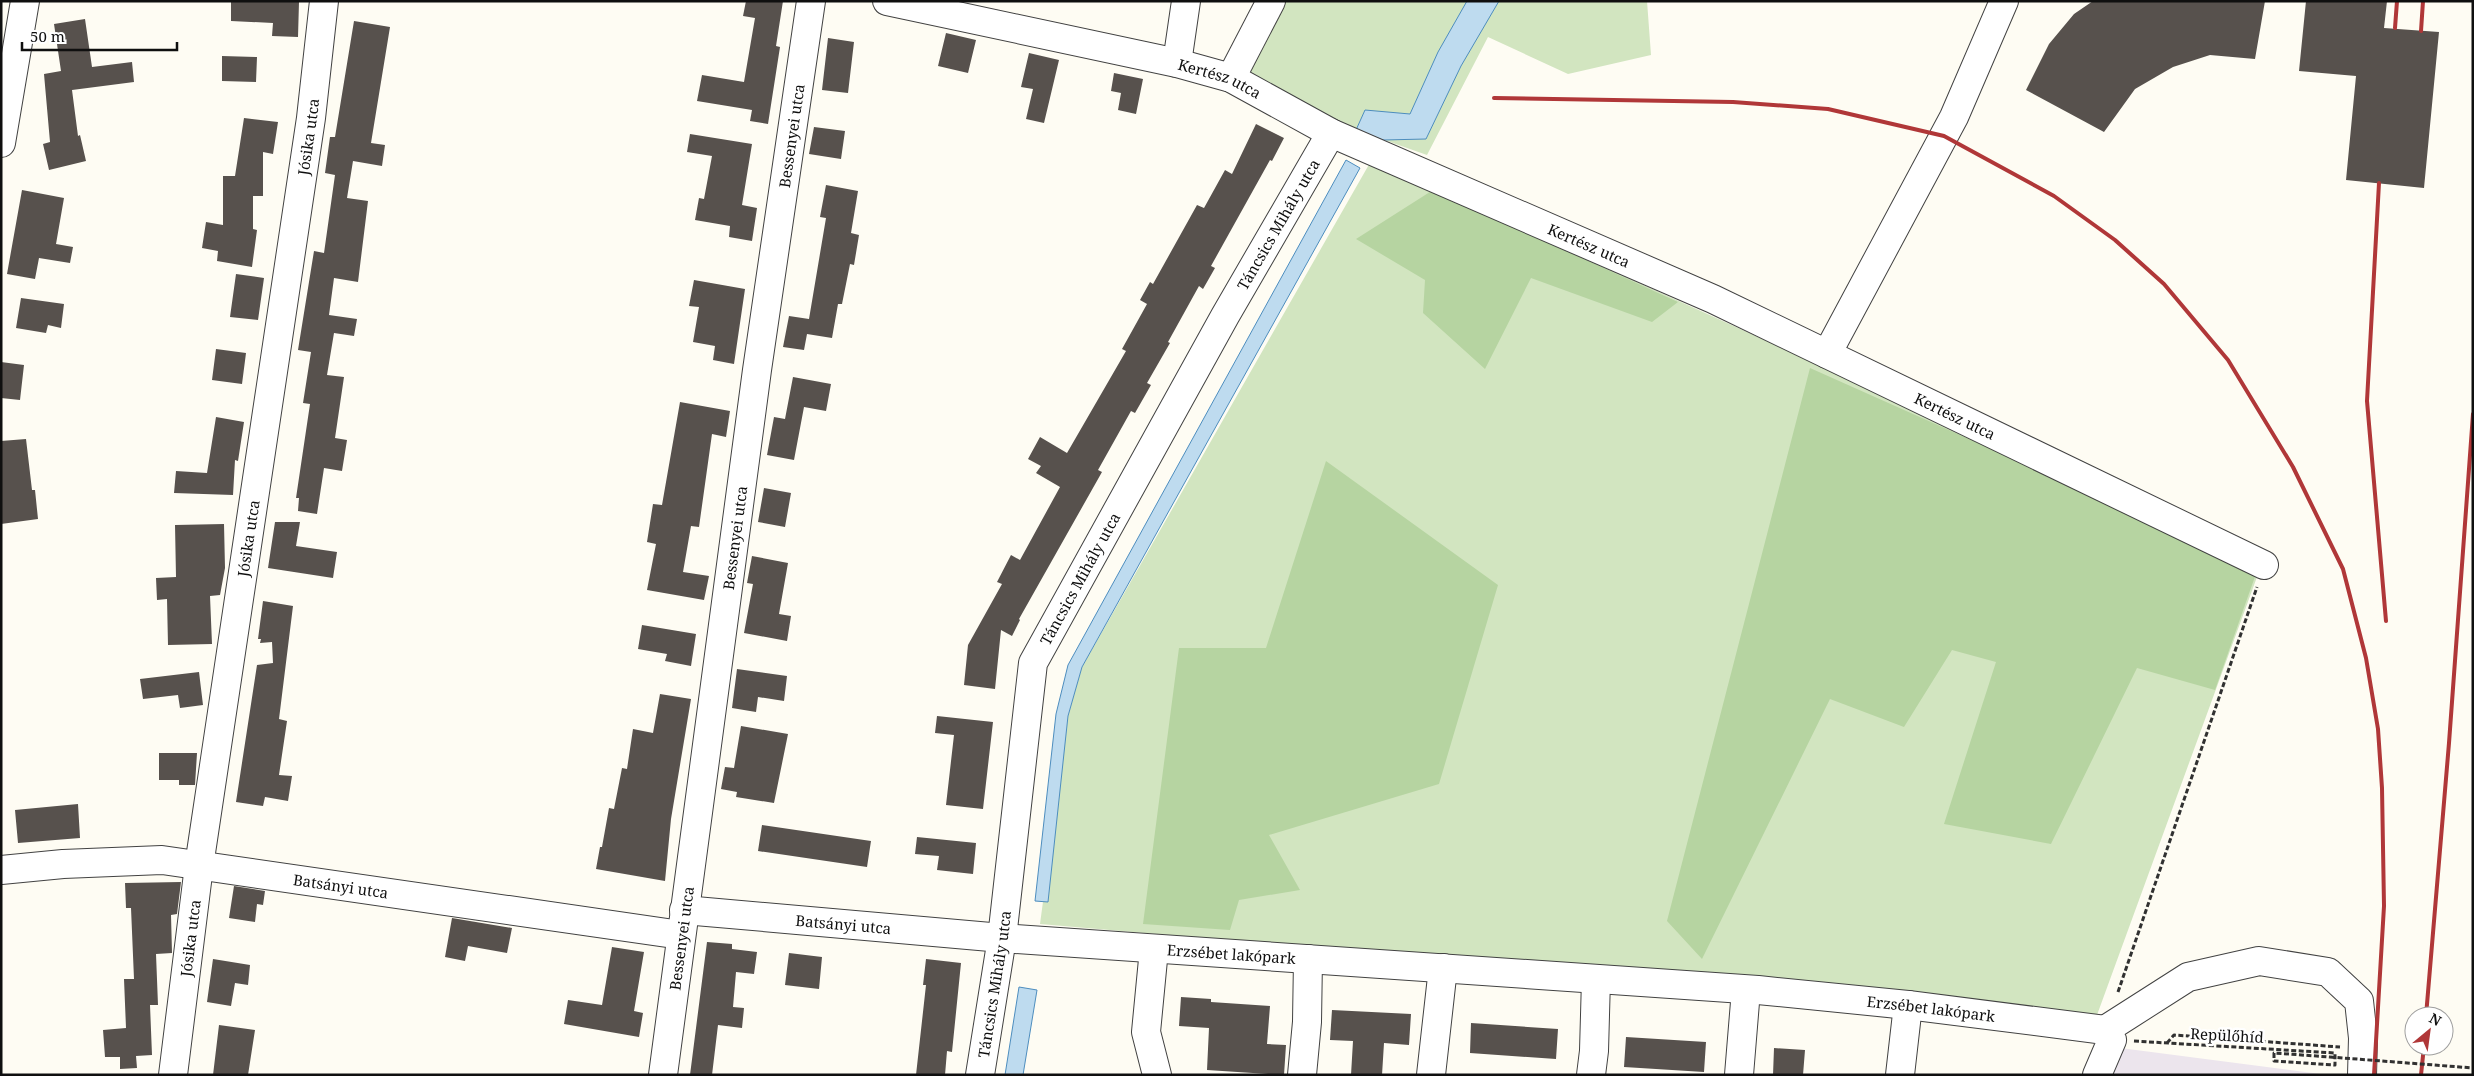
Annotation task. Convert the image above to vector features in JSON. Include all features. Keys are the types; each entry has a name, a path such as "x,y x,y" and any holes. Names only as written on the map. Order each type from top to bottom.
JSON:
{"street":[{"path":"1,143 26,1"},
{"name":"Jósika utca","path":"173,1075 199,866 311,118 324,1"},
{"name":"Bessenyei utca","path":"663,1075 757,370 811,1"},
{"name":"Kertész utca","path":"887,1 1177,63 1231,78 1331,133 1713,299 2264,565"},
{"path":"1177,63 1186,1"},
{"path":"1231,78 1271,1"},
{"path":"1828,354 1954,117 2004,1"},
{"name":"Táncsics Mihály utca","path":"980,1075 1002,938 1033,663 1225,316 1331,133"},
{"name":"Batsányi utca","path":"1,870 162,860 199,866 683,923 1002,938"},
{"name":"Erzsébet lakópark","path":"1002,938 1746,990 1908,1005 2109,1035"},
{"name":"Erzsébet lakópark","path":"1154,949 1146,1032 1157,1075"},
{"name":"Erzsébet lakópark","path":"1302,1075 1307,1022 1308,959"},
{"path":"2097,1075 2109,1035 2188,977 2259,961 2328,972 2359,1001 2363,1038 2362,1075"},
{"path":"1430,1075 1443,968"},
{"path":"1591,1075 1594,1051 1596,979"},
{"path":"1739,1075 1746,990"},
{"path":"1900,1075 1908,1005"}],"path":[{"path":"2118,993 2264,565"},
{"name":"Repülőhíd","path":"2109,1035 2166,1043 2335,1053 2335,1065 2274,1060 2274,1053 2330,1057 2339,1058 2473,1068"},
{"path":"2166,1043 2174,1035 2340,1047 2339,1058"}],"shaded area":[{"path":"2105,1046 2328,1075 2092,1075"}],"green space":[{"path":"1282,1 1647,1 1651,55 1568,74 1488,37 1427,155 1336,123 1245,71"},
{"path":"1371,161 2261,566 2097,1015 1040,924 1068,716 1082,667"},
{"path":"1433,190 1678,302 1652,322 1531,278 1485,369 1423,313 1425,280 1356,239"},
{"path":"1810,368 2258,568 2215,690 2137,668 2051,844 1944,824 1996,662 1952,650 1904,727 1830,699 1702,959 1667,921"},
{"path":"1326,461 1498,585 1439,784 1269,835 1300,890 1239,900 1230,930 1143,924 1179,648 1266,648"}],"water":[{"path":"1467,1 1499,1 1461,66 1426,139 1383,140 1356,130 1365,110 1410,114 1438,52"},
{"path":"1346,160 1360,168 1082,667 1068,716 1048,902 1035,901 1056,714 1068,665"},
{"path":"1019,987 1037,990 1023,1075 1005,1075"}],"building":[{"path":"231,1 299,2 298,37 272,36 273,23 231,21"},
{"path":"746,1 783,1 776,46 780,47 768,124 750,121 752,110 697,101 702,75 744,82 755,18 743,16"},
{"path":"2093,1 2265,1 2255,59 2210,55 2173,67 2135,89 2104,132 2026,90 2049,44 2074,14"},
{"path":"2306,1 2387,1 2384,28 2439,32 2424,188 2346,180 2356,76 2299,71"},
{"path":"85,19 92,67 132,62 134,82 72,90 78,136 80,135 86,161 49,170 43,144 50,142 44,74 61,71 54,24"},
{"path":"354,21 390,27 371,143 385,145 382,166 353,161 347,198 368,201 358,282 334,278 329,315 357,319 354,336 334,333 327,375 344,377 335,438 347,440 342,471 324,468 317,514 298,511 299,498 296,498 310,404 303,403 311,352 298,350 314,251 324,253 335,175 325,173 330,137 335,137"},
{"path":"946,33 976,40 968,73 938,66"},
{"path":"828,38 854,42 848,93 822,90"},
{"path":"1029,53 1059,60 1044,123 1026,119 1033,89 1021,87"},
{"path":"222,56 257,57 256,82 222,81"},
{"path":"1114,73 1143,79 1136,114 1118,110 1121,93 1111,91"},
{"path":"244,118 278,122 273,154 263,152 263,196 253,196 253,229 257,230 252,267 217,261 218,251 202,248 206,222 223,225 223,176 235,176"},
{"path":"1256,124 1284,138 1211,266 1215,268 1203,289 1199,286 1168,342 1170,343 1147,383 1151,385 1135,413 1131,411 1098,470 1102,472 1019,619 1012,636 1001,630 995,689 964,685 968,645 1002,584 997,582 1011,555 1020,560 1060,487 1036,473 1041,466 1028,459 1040,437 1067,453 1126,351 1122,349 1147,304 1140,300 1150,282 1153,284 1197,205 1204,208 1225,170 1232,174"},
{"path":"814,127 845,131 841,159 809,154"},
{"path":"690,134 752,144 742,205 757,208 752,241 729,237 730,226 695,220 699,198 704,199 712,156 687,152"},
{"path":"826,185 858,191 851,233 859,235 854,265 850,264 842,304 838,304 832,338 807,334 804,350 783,347 789,316 809,319 826,218 820,217"},
{"path":"22,190 64,198 56,244 73,247 70,263 39,258 35,279 7,274"},
{"path":"236,274 264,278 258,320 230,317"},
{"path":"694,280 745,289 734,364 713,360 715,346 693,342 699,307 689,306"},
{"path":"21,298 64,304 61,328 48,325 46,333 16,328"},
{"path":"216,349 246,353 242,384 212,380"},
{"path":"1,362 24,365 20,400 1,398"},
{"path":"793,377 831,384 826,411 804,407 794,460 767,455 774,417 785,419"},
{"path":"680,402 730,411 726,437 712,434 699,527 691,526 683,572 709,576 704,600 647,590 656,544 647,542 653,504 662,505"},
{"path":"216,417 244,422 238,461 235,460 233,495 174,493 176,471 207,473"},
{"path":"26,439 32,490 35,490 38,519 1,524 1,441"},
{"path":"764,488 791,493 785,527 758,522"},
{"path":"275,522 300,522 296,546 337,552 333,578 268,568"},
{"path":"224,524 225,568 220,595 210,596 212,644 168,645 167,599 157,600 156,578 176,577 175,525"},
{"path":"752,556 788,563 779,614 791,616 787,641 744,633 753,584 747,583"},
{"path":"263,601 293,606 279,719 287,721 279,775 292,776 288,801 265,797 263,806 236,802 257,665 273,663 272,642 260,643 261,639 258,639"},
{"path":"642,625 696,634 691,666 665,661 667,654 638,649"},
{"path":"737,669 787,676 784,701 758,697 756,712 732,708"},
{"path":"199,672 203,705 180,708 178,695 143,699 140,679"},
{"path":"660,694 691,699 671,819 665,881 596,869 609,808 614,809 622,768 627,769 633,729 653,733"},
{"path":"937,716 993,722 983,809 946,805 954,735 935,733"},
{"path":"741,726 788,734 774,803 736,797 737,792 721,789 725,767 734,768"},
{"path":"159,753 197,753 195,785 179,785 179,780 159,780"},
{"path":"78,804 80,838 18,843 15,810"},
{"path":"762,825 871,841 867,867 758,851"},
{"path":"917,837 976,843 973,874 937,870 939,856 915,854"},
{"path":"181,882 177,914 171,915 172,953 156,954 158,1005 150,1005 152,1055 136,1056 137,1068 120,1069 120,1057 105,1057 103,1030 126,1028 124,979 134,979 131,908 126,908 125,883"},
{"path":"234,886 265,891 263,905 257,904 255,922 229,918"},
{"path":"452,918 512,928 507,953 468,946 465,961 445,957"},
{"path":"707,942 732,944 732,949 757,952 754,974 736,972 733,1007 744,1008 742,1028 718,1025 712,1075 690,1075"},
{"path":"612,947 644,952 634,1011 643,1013 639,1037 564,1024 568,1000 602,1005"},
{"path":"789,953 822,957 819,989 785,985"},
{"path":"213,959 250,965 248,985 235,983 231,1006 207,1002"},
{"path":"926,959 961,963 952,1052 947,1051 945,1075 916,1075 926,985 923,985"},
{"path":"1181,997 1211,999 1211,1002 1270,1006 1267,1044 1286,1045 1284,1075 1207,1070 1209,1028 1179,1026"},
{"path":"1332,1010 1411,1014 1409,1045 1384,1043 1382,1075 1351,1075 1353,1041 1330,1040"},
{"path":"1471,1023 1558,1029 1556,1059 1470,1053"},
{"path":"219,1025 255,1030 248,1075 213,1075"},
{"path":"1626,1037 1706,1042 1704,1072 1624,1067"},
{"path":"1774,1048 1805,1050 1803,1075 1773,1075"}],"railway":[{"path":"2395,28 2397,1"},
{"path":"2421,31 2423,1"},
{"path":"1494,98 1733,102 1828,109 1944,136 2054,196 2115,240 2164,284 2228,360 2293,467 2343,569 2366,658 2378,729 2382,788 2384,906 2374,1075"},
{"path":"2379,183 2367,401 2386,621"},
{"path":"2427,1006 2449,743 2473,414"},
{"path":"2421,1075 2423,1056"}]}
